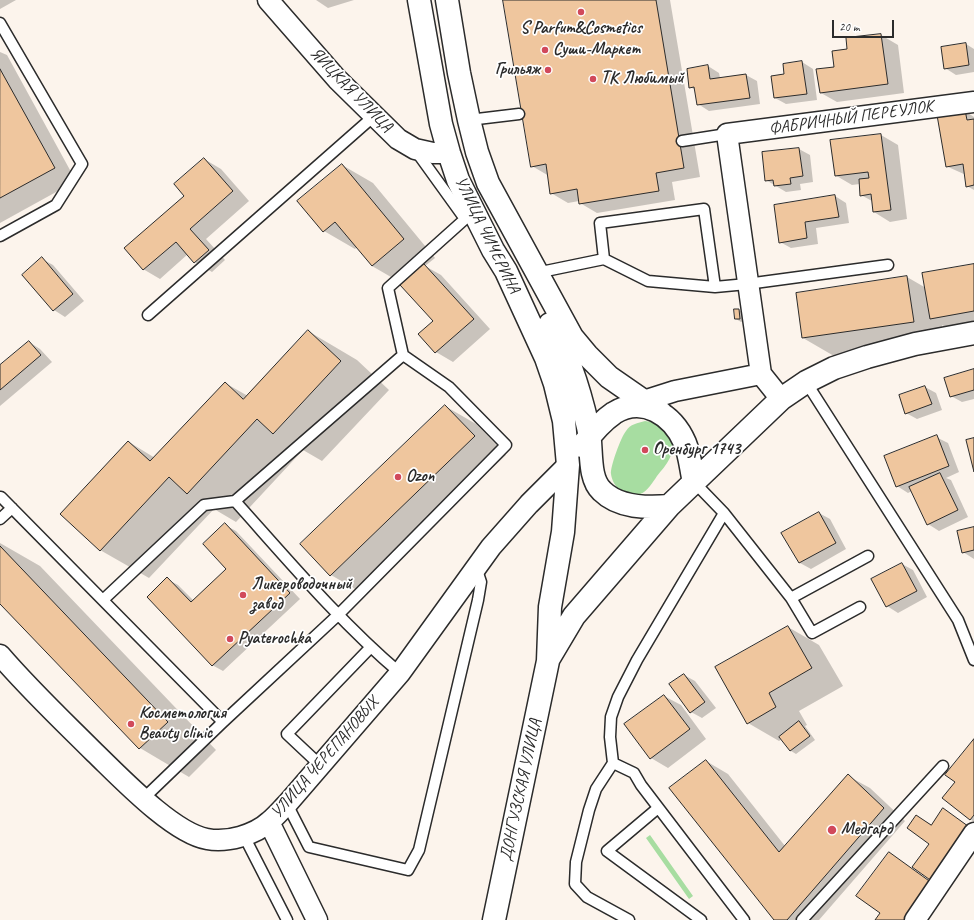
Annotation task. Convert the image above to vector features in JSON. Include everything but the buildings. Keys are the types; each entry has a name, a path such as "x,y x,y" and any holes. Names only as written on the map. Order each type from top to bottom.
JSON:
{"main road":[{"name":"УЛИЦА ЧИЧЕРИНА","path":"420,0 441,124 470,216 506,271 546,358 555,384 564,421 568,465 563,532 550,606 548,661"},
{"name":"УЛИЦА ЧИЧЕРИНА","path":"447,0 459,73 469,120 477,152 488,184 562,321 587,356 609,378 644,406"},
{"path":"506,271 532,299 552,327 564,351 595,436 591,466 595,482 602,492 615,500 634,506 669,506"},
{"path":"548,661 574,616 669,506 781,399 806,382 834,368 915,344 974,333"},
{"path":"568,465 614,413 644,406 670,420 685,444 694,482"},
{"name":"ДОНГУЗСКАЯ УЛИЦА","path":"496,911 548,661"}],"street":[{"name":"ЯИЦКАЯ УЛИЦА","path":"268,0 337,78 398,139 415,149 433,153 449,153"},
{"name":"ФАБРИЧНЫЙ ПЕРЕУЛОК","path":"727,134 974,102"},
{"path":"727,134 747,284 761,374 781,399"},
{"path":"644,406 675,391 761,374"},
{"name":"УЛИЦА ЧЕРЕПАНОВЫХ","path":"0,655 30,690 143,799 190,833 208,839 226,839 244,836 269,822 287,804 400,673 491,547 529,504 568,465"},
{"path":"269,822 317,920"},
{"path":"915,920 974,833"}],"lane":[{"path":"0,23 82,164 56,205 0,236"},
{"path":"469,120 519,114"},
{"path":"148,315 374,116"},
{"path":"682,141 727,134"},
{"path":"143,799 223,722 338,616 506,445 449,387 403,355 388,288 470,216 415,149"},
{"path":"604,259 600,223 704,209 715,287"},
{"path":"536,273 604,259 648,281 715,287 888,265"},
{"path":"104,599 204,505 235,502 403,355"},
{"path":"806,382 958,620 974,660"},
{"path":"694,482 724,513 791,598 812,632 860,607"},
{"path":"1,497 104,599 223,722"},
{"path":"235,502 338,616 370,648 400,673"},
{"path":"0,519 12,508"},
{"path":"630,920 587,897 575,884 576,862 596,788 613,763 610,737 611,717 618,697 637,660 724,513"},
{"path":"791,598 868,556"},
{"path":"287,804 309,847 408,870 419,850 478,600 481,582 476,567"},
{"path":"320,765 287,734 370,648"},
{"path":"613,763 634,773 658,808 744,920"},
{"path":"802,920 943,766"},
{"path":"658,808 607,851 701,920"},
{"path":"244,836 287,920"}],"green space":[{"path":"645,421 657,423 672,438 673,444 671,454 667,463 643,493 635,495 625,494 614,484 611,474 612,465 624,434 634,424"},
{"path":"650,835 693,896 689,899 646,838"}],"place":[{"name":"S Parfum&Cosmetics","path":"581,12"},
{"name":"Суши-Маркет","path":"545,50"},
{"name":"Грильяж","path":"548,70"},
{"name":"ТК Любимый","path":"593,79"},
{"name":"Оренбург 1743","path":"645,450"},
{"name":"Ozon","path":"398,477"},
{"name":"Ликероводочный завод","path":"243,595"},
{"name":"Pyaterochka","path":"230,639"},
{"name":"Косметология Beauty clinic","path":"131,724"},
{"name":"Медгард","path":"832,830"}]}
